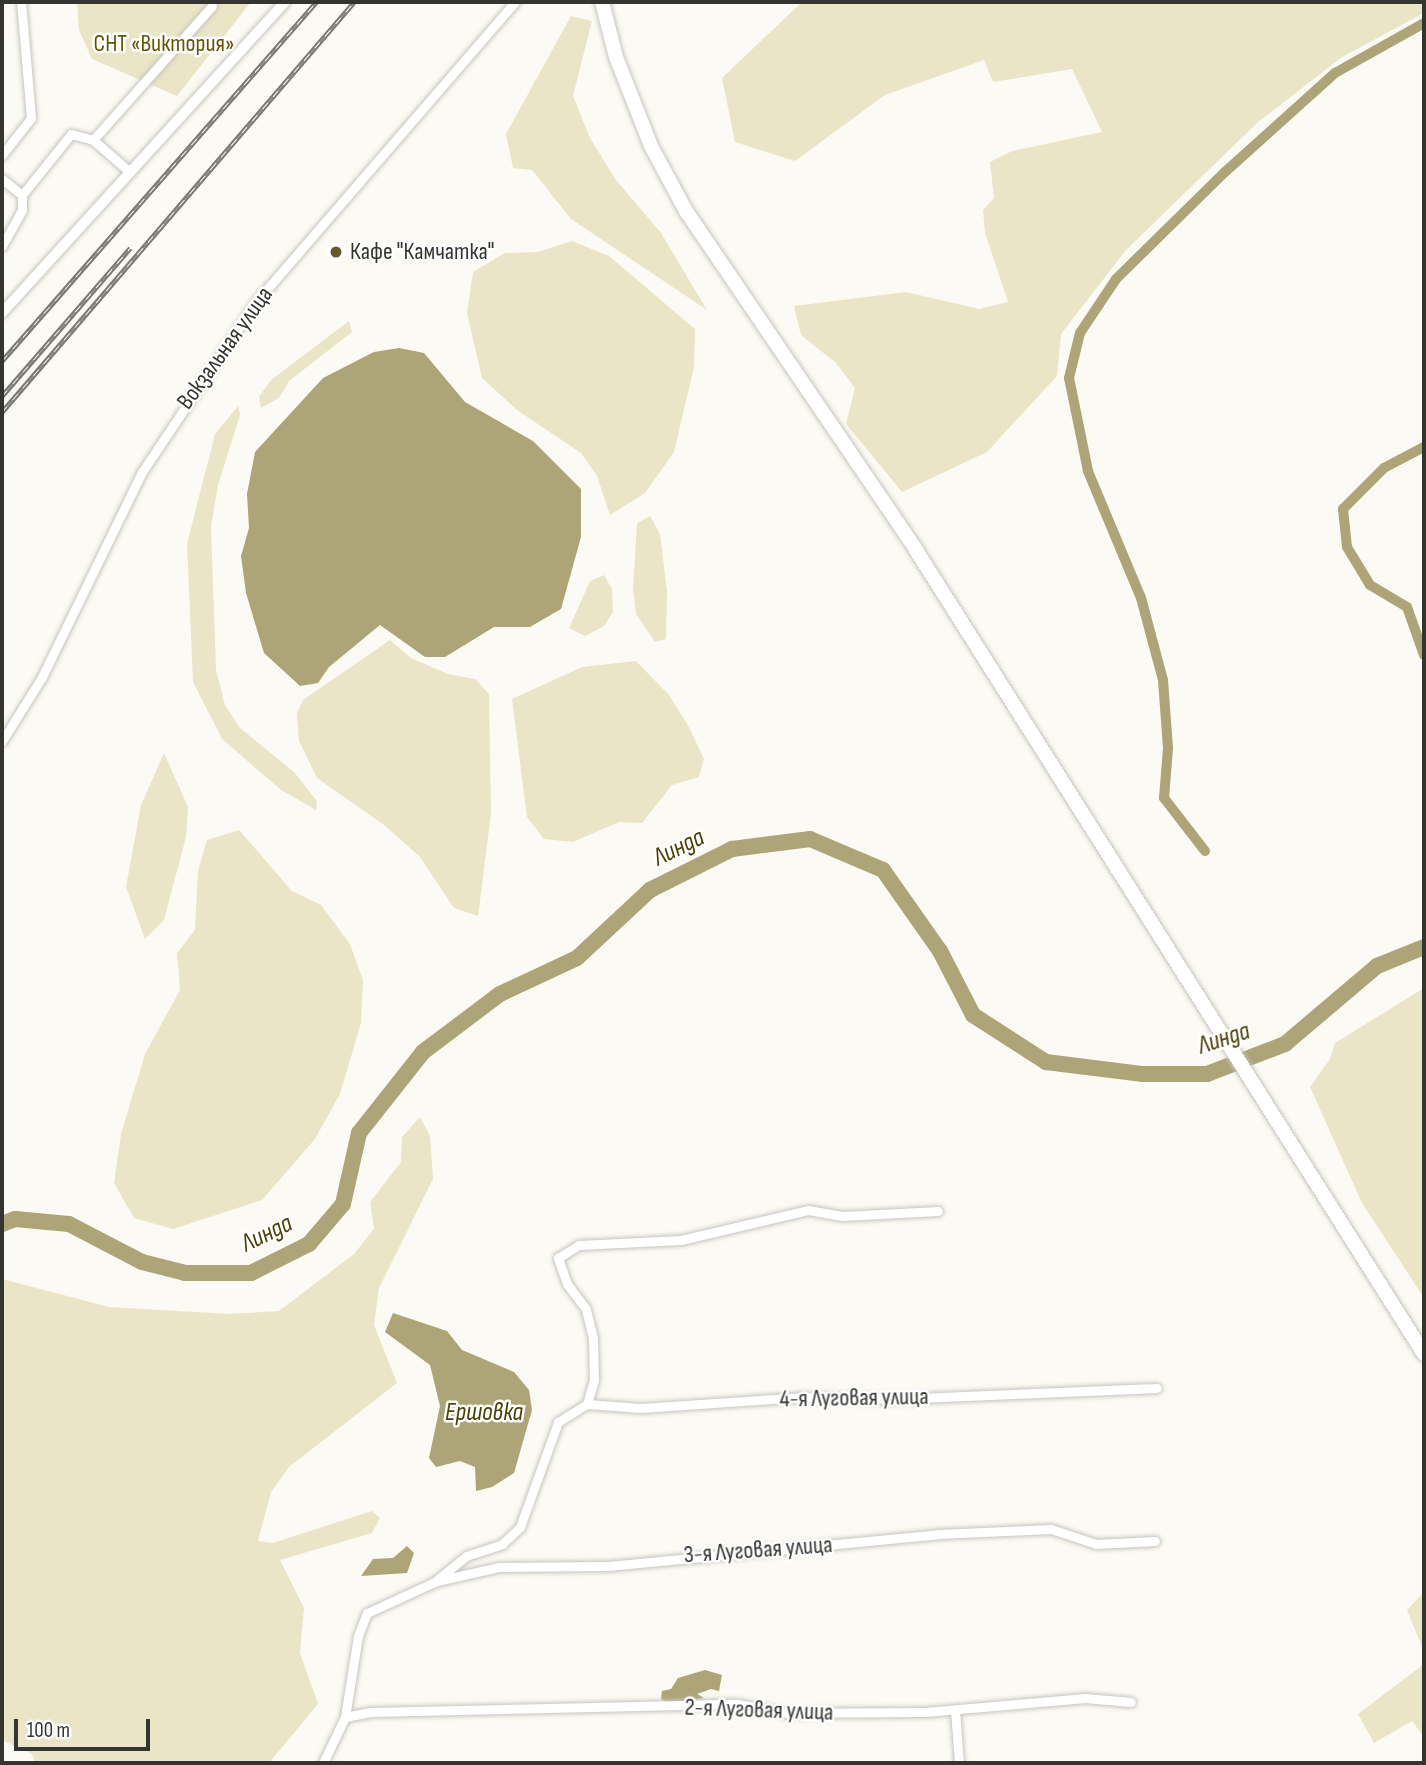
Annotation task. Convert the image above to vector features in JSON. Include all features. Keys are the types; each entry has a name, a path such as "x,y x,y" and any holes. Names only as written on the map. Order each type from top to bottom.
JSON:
{"main road":[{"path":"602,2 642,124 686,211 916,550 1424,1354"}],"street":[{"path":"2,155 31,118 21,2"},
{"path":"2,313 285,2"},
{"name":"Вокзальная улица","path":"2,741 42,677 142,472 248,313 387,144 469,58 515,2"},
{"path":"93,140 212,6"},
{"path":"2,246 22,211 22,195 71,134 93,140 130,172"},
{"path":"2,179 22,195"},
{"path":"437,1581 466,1556 502,1544 520,1527 558,1422 587,1404 594,1380 593,1338 586,1309 567,1284 558,1258 579,1245 608,1240 681,1240 808,1210 843,1216 937,1210"},
{"name":"4-я Луговая улица","path":"587,1404 641,1408 802,1397 894,1399 1157,1388"},
{"name":"3-я Луговая улица","path":"345,1717 358,1636 367,1613 437,1581 499,1567 608,1566 937,1534 1051,1528 1096,1544 1155,1541"},
{"name":"2-я Луговая улица","path":"345,1717 371,1712 737,1704 787,1713 955,1710 1085,1698 1131,1702"},
{"path":"955,1710 959,1763"},
{"path":"323,1763 345,1717"}],"green space":[{"name":"СНТ «Виктория»","path":"77,2 251,2 177,96 92,59 79,30"},
{"path":"802,2 1424,2 1424,13 1342,57 1257,123 1126,250 1061,334 1057,376 987,452 902,492 846,424 855,388 836,363 801,335 794,306 906,292 979,309 1008,302 985,233 983,210 994,198 990,162 1012,151 1102,132 1072,69 993,82 984,60 885,95 795,161 735,142 722,78"},
{"path":"571,16 592,21 573,96 590,138 616,180 661,233 707,310 571,219 532,170 513,168 506,134"},
{"path":"572,241 609,256 695,329 694,367 674,452 645,493 610,515 597,476 581,453 517,410 482,378 467,313 473,272 505,253 538,252"},
{"path":"349,321 352,332 289,381 279,398 261,408 259,397 271,380"},
{"path":"238,406 240,415 218,485 211,526 216,670 225,705 240,728 294,772 317,801 316,810 281,790 222,739 193,682 187,544 215,434"},
{"path":"650,516 660,534 667,592 666,639 655,642 636,614 633,588 637,523"},
{"path":"604,575 612,589 613,612 604,626 585,636 569,628 590,581"},
{"path":"390,640 411,658 448,674 475,679 489,694 491,813 478,916 454,908 420,857 384,825 317,778 299,741 297,713 303,700"},
{"path":"636,661 669,695 689,727 704,759 699,777 672,785 642,823 619,822 573,842 544,839 527,817 512,699 582,667"},
{"path":"164,753 188,807 186,837 164,920 145,939 126,887 141,805"},
{"path":"239,830 292,891 321,905 350,944 363,980 361,1023 340,1094 315,1139 262,1200 173,1229 134,1218 114,1183 121,1134 145,1054 180,990 177,953 195,930 198,871 207,840"},
{"path":"1424,988 1424,1298 1362,1203 1310,1087 1330,1059 1335,1043"},
{"path":"420,1117 430,1136 433,1179 379,1288 374,1325 397,1383 289,1467 271,1492 258,1541 273,1543 372,1511 380,1518 372,1533 280,1560 304,1608 300,1653 318,1704 269,1763 35,1763 32,1754 2,1740 2,1279 109,1307 230,1314 279,1311 354,1254 374,1229 370,1202 401,1162 402,1137"},
{"path":"1424,1592 1424,1652 1407,1610"},
{"path":"1424,1664 1424,1737 1412,1721 1374,1743 1358,1714"}],"water":[{"path":"399,348 424,353 465,402 533,441 581,489 581,537 561,609 530,627 494,627 445,657 425,657 380,625 329,667 318,683 300,686 264,653 246,593 241,556 249,528 247,494 255,452 323,378 374,352"},
{"name":"Ершовка","path":"393,1313 447,1331 462,1350 514,1372 529,1390 532,1410 514,1473 492,1487 476,1491 475,1467 460,1461 436,1467 429,1458 440,1406 430,1365 385,1332"},
{"path":"407,1546 414,1553 407,1573 361,1576 373,1559 393,1558"},
{"path":"705,1670 722,1675 719,1691 711,1689 697,1694 704,1698 669,1704 661,1699 662,1691 671,1689 678,1678"}],"waterway":[{"path":"1205,851 1164,798 1168,748 1163,680 1141,598 1088,471 1069,378 1080,333 1116,279 1225,172 1335,73 1424,23"},
{"path":"1424,447 1384,468 1343,509 1347,547 1370,585 1407,607 1424,655"},
{"name":"Линда","path":"2,1224 15,1219 69,1224 142,1262 185,1273 251,1273 309,1244 343,1204 359,1133 423,1052 500,994 577,958 650,890 732,849 810,839 883,870 940,951 973,1015 1046,1062 1143,1074 1207,1074 1285,1044 1377,966 1424,947"}],"railway":[{"path":"2,361 316,2"},
{"path":"2,412 354,2"},
{"path":"2,396 130,248"}],"place":[{"name":"Кафе \"Камчатка\"","path":"336,252"}]}
